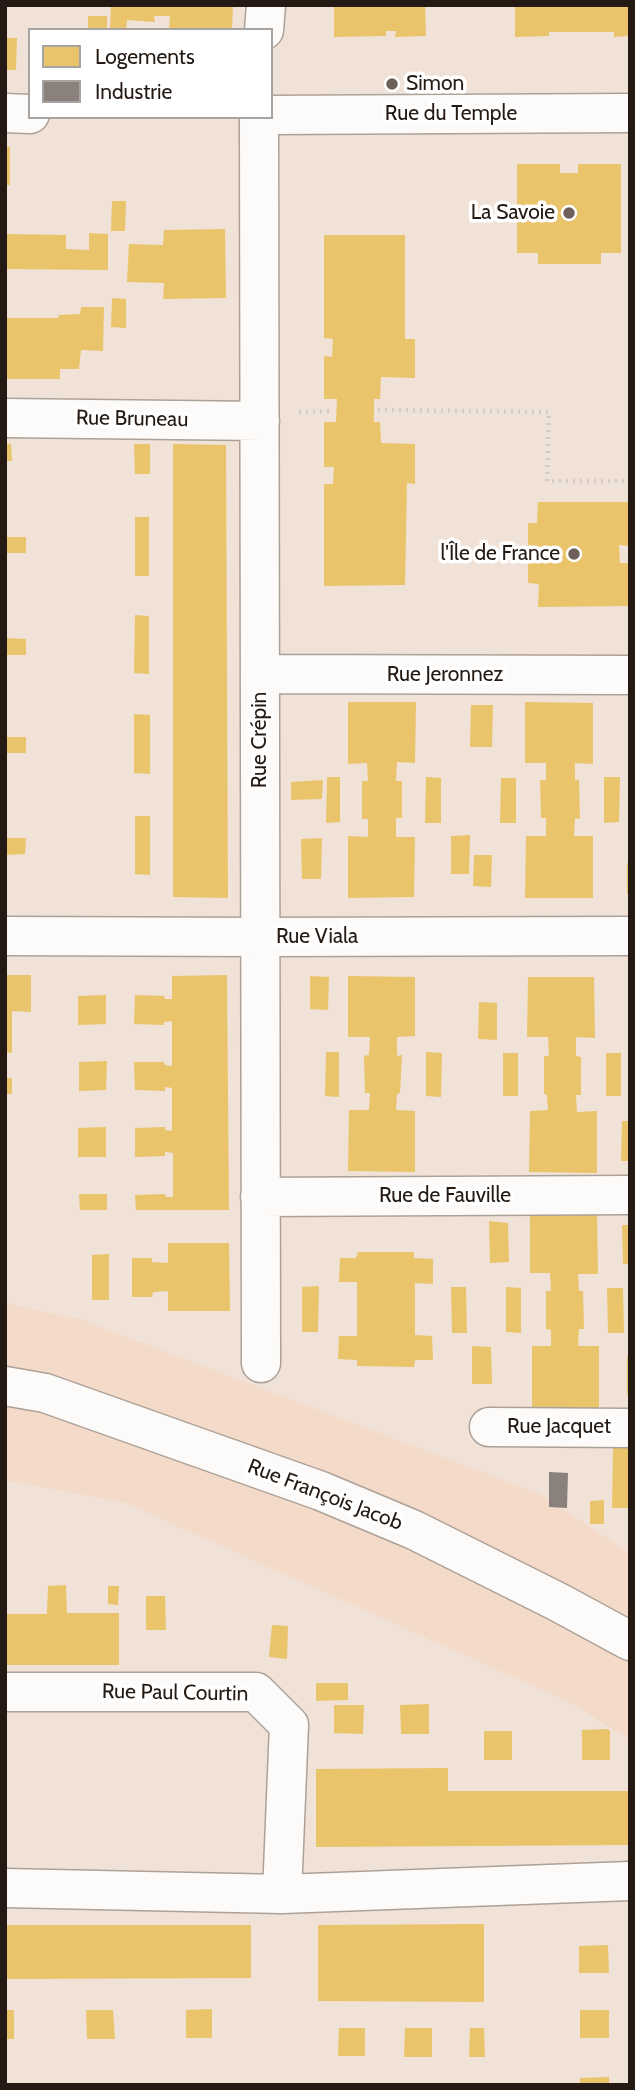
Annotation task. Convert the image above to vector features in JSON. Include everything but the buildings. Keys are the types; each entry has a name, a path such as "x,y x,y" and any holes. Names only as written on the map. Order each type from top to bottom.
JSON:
{"street":[{"path":"264,28 266,5"},
{"path":"5,113 28,114"},
{"name":"Rue du Temple","path":"273,115 630,113"},
{"name":"Rue Crépin","path":"259,119 261,1363"},
{"name":"Rue Bruneau","path":"5,418 260,421"},
{"name":"Rue Jeronnez","path":"260,674 630,675"},
{"name":"Rue Viala","path":"5,936 630,936"},
{"name":"Rue de Fauville","path":"260,1197 630,1195"},
{"name":"Rue François Jacob","path":"5,1386 45,1393 332,1496 414,1530 630,1641"},
{"name":"Rue Jacquet","path":"489,1427 630,1428"},
{"name":"Rue Paul Courtin","path":"5,1692 256,1692 289,1725 282,1894"},
{"path":"5,1888 282,1894 630,1881"}],"path":[{"path":"378,410 549,412 547,481 630,481"}],"shaded area":[{"path":"5,1303 82,1320 540,1494 630,1553 630,1740 571,1703 126,1503 5,1480"}],"place":[{"name":"Simon","path":"392,84"},
{"name":"La Savoie","path":"569,213"},
{"name":"l'Île de France","path":"574,554"}]}
